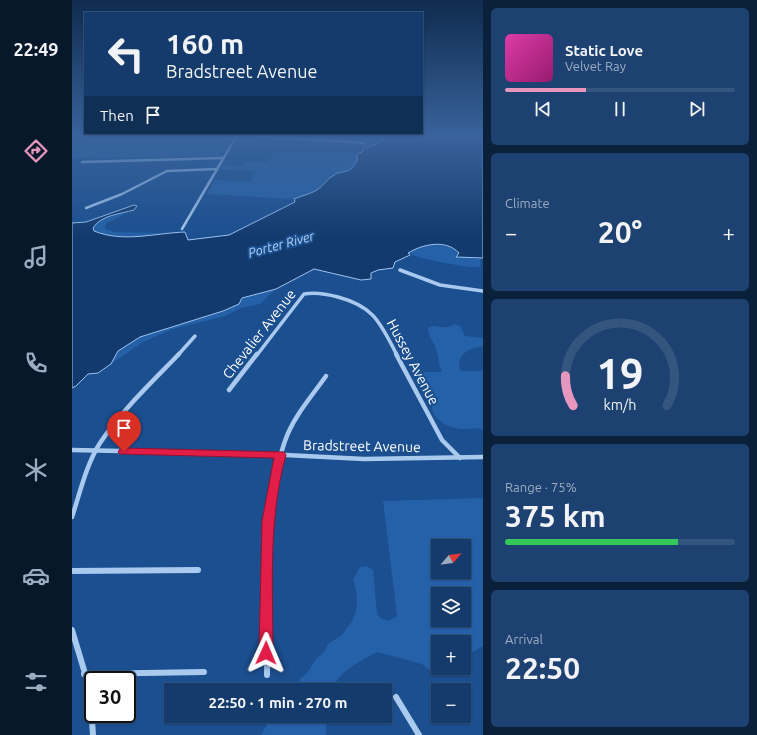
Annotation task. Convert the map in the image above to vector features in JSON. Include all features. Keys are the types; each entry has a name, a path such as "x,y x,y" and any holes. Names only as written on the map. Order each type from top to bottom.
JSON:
{"street":[{"path":"86,208 122,194 163,172 187,169"},
{"path":"182,229 215,169"},
{"path":"400,270 432,284 483,291"},
{"name":"Chevalier Avenue","path":"229,390 304,294 307,293"},
{"name":"Hussey Avenue","path":"307,293 323,294 350,301 362,306 372,313 380,323 442,440 460,458"},
{"path":"72,517 91,460 96,451 128,408 184,346 195,336"},
{"path":"267,675 268,521 277,468 285,440 295,420 326,376"},
{"name":"Bradstreet Avenue","path":"72,450 280,455 364,459 483,457"},
{"path":"72,570 198,570"},
{"path":"72,630 84,674"},
{"path":"136,673 204,672"},
{"path":"396,697 419,735"},
{"path":"92,723 93,735"}],"shaded area":[{"path":"225,169 350,169 327,179 319,189 294,199 206,194 215,180 251,182 256,171"},
{"path":"123,213 123,215 105,224 105,229 115,232 164,233 137,237 115,237 107,236 94,231 94,226 104,218"},
{"path":"432,244 454,248 459,253 456,257 480,259 481,265 479,267 462,266 411,255 408,253 418,247"},
{"path":"276,289 260,304 241,308 225,316 173,329 143,342 111,364 110,361 118,351 140,337 223,311 239,304 242,298"},
{"path":"454,324 460,326 465,336 483,338 483,347 473,348 464,353 461,357 459,366 461,371 483,371 483,430 477,428 462,429 451,427 438,419 432,409 433,401 416,372 442,372 436,349 429,334 428,328 431,326 447,327"},
{"path":"483,498 483,646 471,653 471,635 431,635 431,671 422,664 377,652 351,667 335,683 299,683 316,659 324,652 328,644 342,635 352,621 356,611 357,601 353,580 360,567 367,566 373,570 377,613 380,618 388,621 397,616 383,501"},
{"path":"268,723 326,723 326,735 261,735"}],"water":[{"name":"Porter River","path":"483,169 483,258 456,257 459,253 454,249 441,244 434,244 420,247 408,253 410,255 395,262 393,268 378,270 371,273 371,279 361,280 314,269 276,289 242,298 239,304 223,311 140,337 118,351 111,364 98,373 88,374 72,388 72,223 86,222 134,205 137,206 134,210 101,220 93,228 94,231 105,235 128,237 185,232 188,240 229,235 295,202 294,199 317,190 329,178 337,173 348,170"}],"route":[{"path":"124,452 280,455 268,521 266,653"}]}
